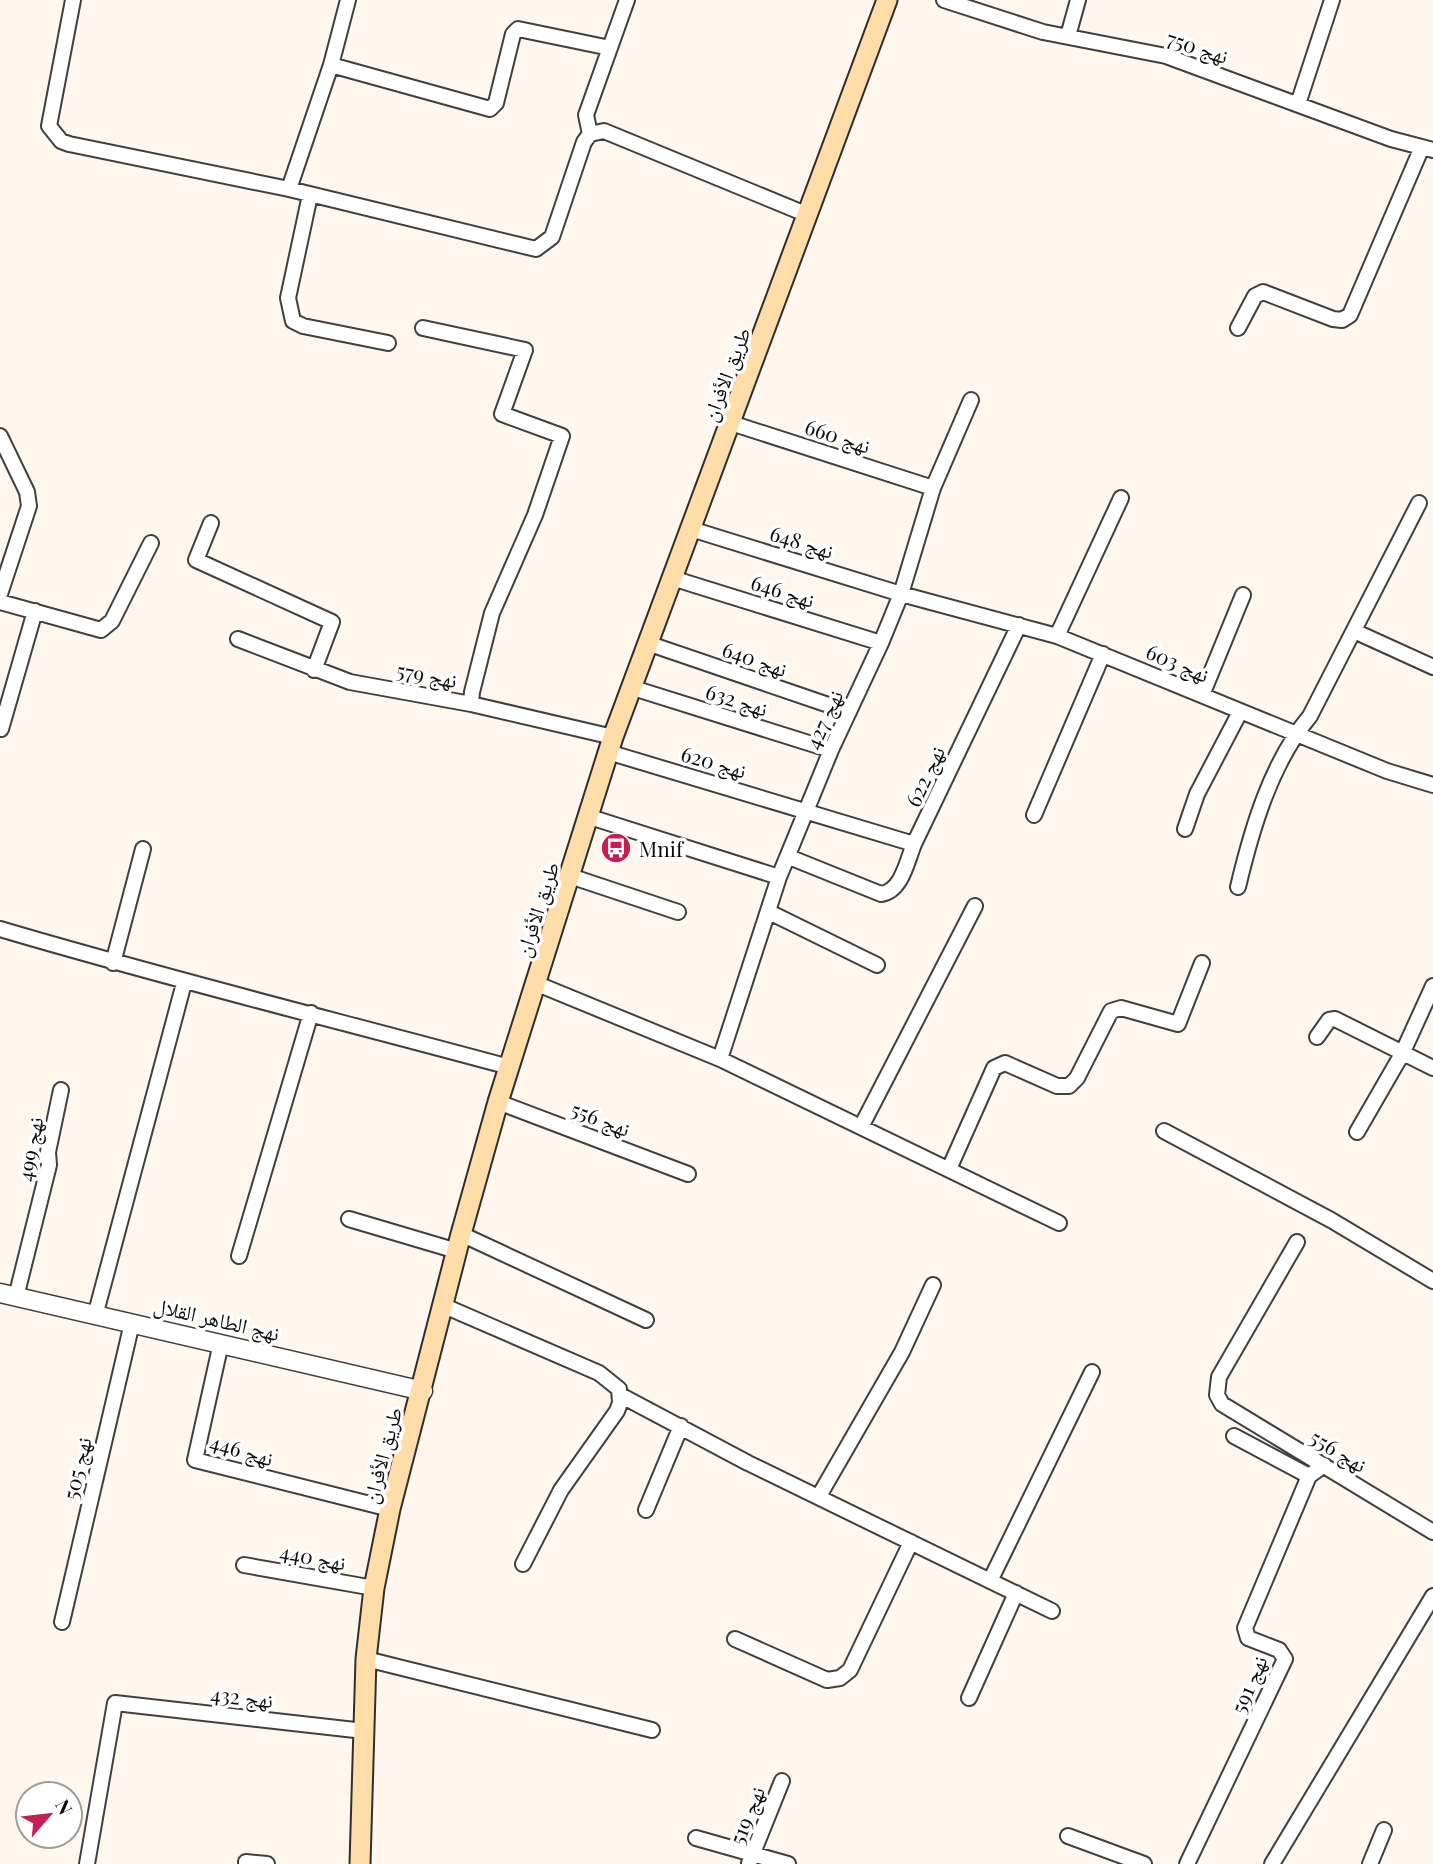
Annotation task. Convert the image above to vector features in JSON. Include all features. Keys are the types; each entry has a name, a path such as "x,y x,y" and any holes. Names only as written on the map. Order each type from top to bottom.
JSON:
{"main road":[{"name":"طريق الأفران","path":"360,1864 366,1659 374,1588 390,1509 423,1391 442,1305 498,1102 631,687 887,0"}],"street":[{"path":"74,0 50,126 61,141 289,189 536,249 552,237 584,142 590,134 604,131 808,215"},
{"path":"289,189 331,65 348,0"},
{"path":"590,134 586,116 627,0"},
{"name":"نهج 750","path":"944,0 1068,36 1166,56 1427,149"},
{"path":"1068,36 1077,0"},
{"path":"1298,104 1332,0"},
{"path":"331,65 490,109 496,103 513,34 518,29 610,48"},
{"path":"1238,328 1255,296 1263,292 1333,319 1350,315 1427,149"},
{"path":"310,195 288,298 293,321 303,327 388,343"},
{"path":"423,328 525,350 502,414 562,436 535,515 492,613 471,704"},
{"name":"نهج 427","path":"720,1059 779,877 831,750 901,594 933,488 971,400"},
{"name":"نهج 660","path":"731,423 933,488"},
{"path":"0,436 27,492 30,506 0,594"},
{"path":"1057,636 1121,498"},
{"path":"1238,887 1266,794 1296,733 1310,716 1419,503"},
{"path":"211,523 196,560 332,622 314,670"},
{"name":"نهج 648","path":"691,529 901,594"},
{"path":"0,602 101,630 112,621 151,543"},
{"name":"نهج 646","path":"672,578 881,643"},
{"name":"نهج 603","path":"901,594 1057,636 1387,771 1433,785"},
{"path":"1202,695 1243,595"},
{"path":"1,729 35,611"},
{"name":"نهج 622","path":"789,857 876,893 886,894 897,885 1018,625"},
{"path":"1354,631 1433,667"},
{"name":"نهج 579","path":"238,639 350,682 471,704 611,745"},
{"name":"نهج 640","path":"647,643 849,712"},
{"path":"1034,815 1103,654"},
{"name":"نهج 632","path":"631,687 831,750"},
{"path":"1185,830 1197,794 1240,712"},
{"name":"نهج 620","path":"611,745 808,810"},
{"path":"808,810 914,844"},
{"path":"590,817 779,877"},
{"path":"113,963 143,849"},
{"path":"570,876 678,912"},
{"path":"861,1127 975,906"},
{"path":"769,912 877,965"},
{"path":"0,929 184,983 312,1013 509,1068"},
{"path":"949,1170 993,1068 1005,1063 1056,1086 1069,1086 1077,1078 1111,1011 1121,1008 1178,1024 1202,963"},
{"path":"95,1315 184,983"},
{"path":"535,983 720,1059 1059,1223"},
{"path":"1357,1132 1402,1054 1433,986"},
{"path":"239,1256 312,1013"},
{"path":"1317,1037 1332,1019 1433,1068"},
{"name":"نهج 499","path":"8,1295 49,1165 48,1152 61,1090"},
{"name":"نهج 556","path":"498,1102 688,1174"},
{"path":"1164,1131 1331,1220 1433,1281"},
{"path":"349,1219 459,1243 646,1321"},
{"name":"نهج 556","path":"1297,1242 1219,1377 1217,1395 1222,1404 1433,1532"},
{"path":"819,1496 902,1352 933,1285"},
{"name":"نهج الطاهر القلال","path":"8,1295 423,1391"},
{"path":"442,1305 599,1373 613,1382 620,1395 748,1463 1052,1611"},
{"name":"نهج 505","path":"62,1622 132,1323"},
{"name":"نهج 446","path":"221,1343 195,1460 390,1509"},
{"path":"990,1581 1092,1371"},
{"path":"523,1564 561,1490 617,1411 620,1395"},
{"path":"646,1510 681,1426"},
{"path":"1234,1436 1309,1476 1324,1465"},
{"name":"نهج 591","path":"1187,1864 1285,1659 1279,1650 1248,1638 1245,1628 1309,1476"},
{"path":"735,1639 827,1680 840,1678 850,1670 911,1542"},
{"name":"نهج 440","path":"244,1565 374,1588"},
{"path":"969,1698 1016,1594"},
{"path":"1272,1864 1433,1596"},
{"path":"366,1659 652,1730"},
{"name":"نهج 432","path":"88,1864 115,1703 364,1731"},
{"name":"نهج 519","path":"750,1860 782,1781"},
{"path":"1370,1864 1384,1830"},
{"path":"1068,1836 1144,1864"},
{"path":"696,1838 750,1860 788,1864"},
{"path":"246,1862 267,1864"}],"place":[{"name":"Mnif","path":"616,848"}]}
